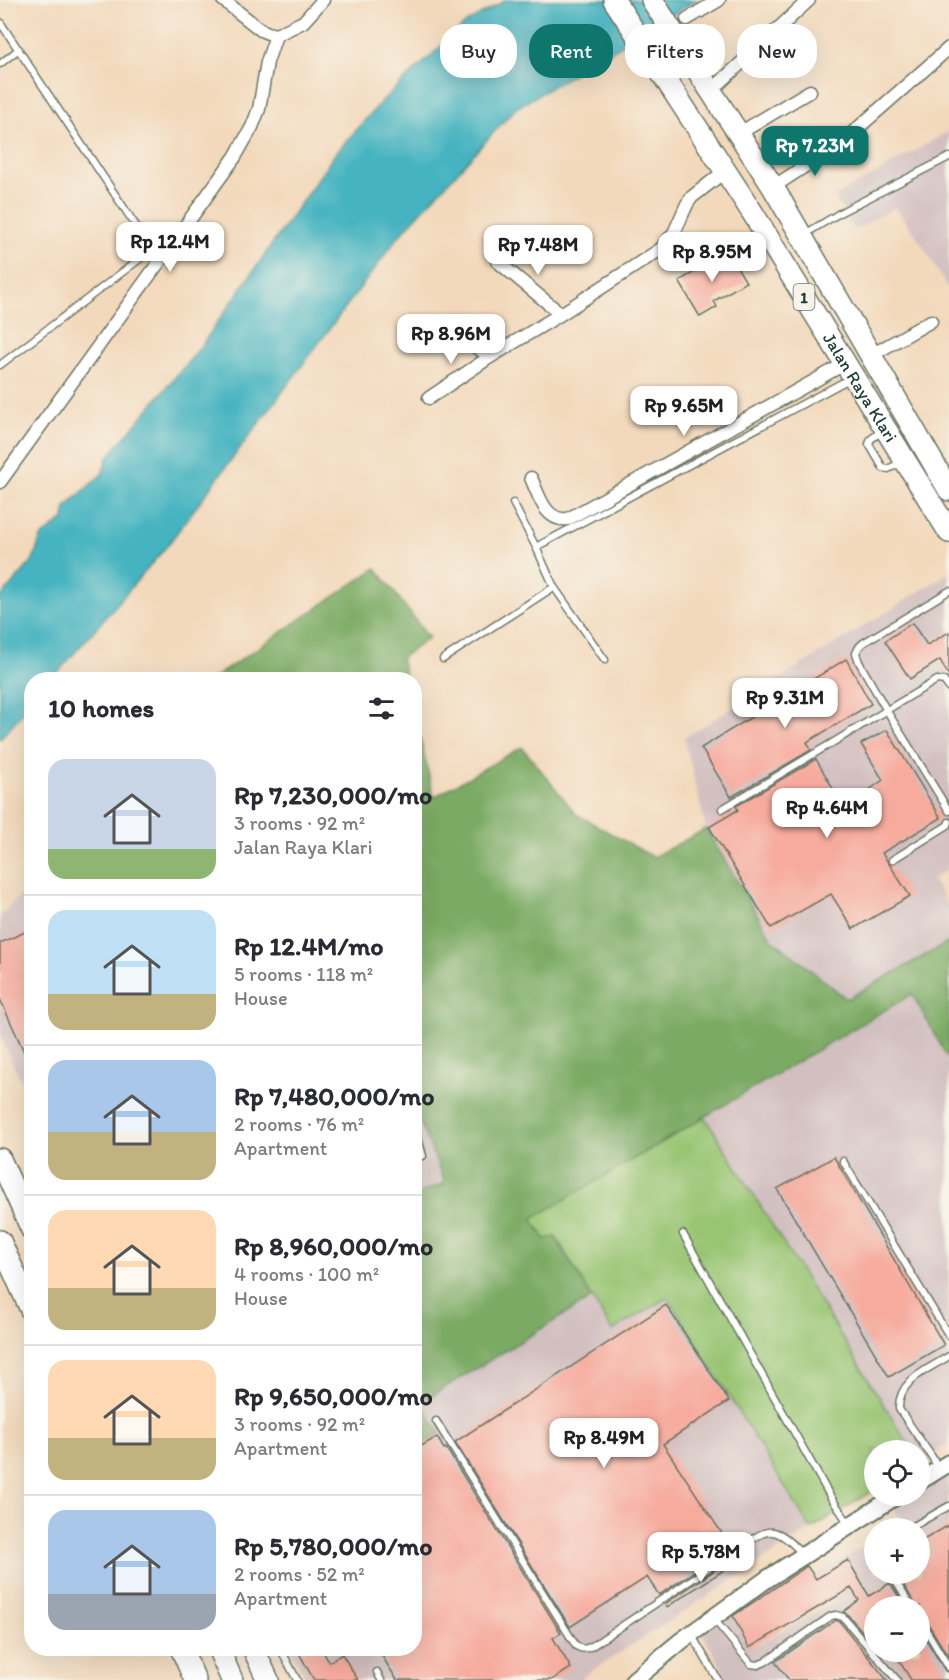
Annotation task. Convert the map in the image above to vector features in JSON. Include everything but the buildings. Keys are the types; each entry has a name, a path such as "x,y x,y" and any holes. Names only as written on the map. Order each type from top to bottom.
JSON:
{"highway":[{"name":"Jalan Raya Klari","path":"615,0 754,215 949,532"},
{"name":"Jalan Raya Klari","path":"652,0 773,187 870,356 947,483"},
{"path":"2,1164 24,1204"},
{"path":"2,1164 24,1212"},
{"path":"0,1241 24,1294"},
{"path":"184,1656 195,1680"},
{"path":"222,1656 232,1680"},
{"path":"257,1656 268,1680"}],"street":[{"path":"223,0 261,30 276,34 303,22 323,0"},
{"path":"687,19 719,0"},
{"path":"711,91 809,0"},
{"path":"0,482 235,157 259,110 267,62 276,34"},
{"path":"773,187 842,142 949,48"},
{"path":"738,134 810,91"},
{"path":"429,398 661,249 674,233 692,197 725,171"},
{"path":"496,261 561,314"},
{"path":"870,356 931,321"},
{"path":"450,328 490,357"},
{"path":"531,478 546,510 560,520 568,519 850,370"},
{"path":"930,1475 944,1466"},
{"path":"634,1680 691,1634 803,1554 879,1506"}],"lane":[{"path":"0,22 140,232 144,243 141,258 0,365"},
{"path":"0,63 19,49"},
{"path":"802,236 843,211 949,157"},
{"path":"536,547 850,370"},
{"path":"513,503 554,587 605,660"},
{"path":"443,659 554,587"},
{"path":"948,807 887,711 856,653 859,647 949,591"},
{"path":"722,809 937,680 944,681 949,688"},
{"path":"892,860 948,825 949,822"},
{"path":"843,1161 949,1336"},
{"path":"682,1234 830,1496 849,1524"},
{"path":"944,1466 932,1457 899,1409 899,1401 909,1381 949,1356"},
{"path":"436,1421 576,1646 580,1648 585,1649 592,1646 765,1532 774,1532 783,1536 803,1554"},
{"path":"928,1518 949,1506"},
{"path":"713,1618 752,1664 758,1665 831,1616 843,1617 897,1680"},
{"path":"691,1634 718,1680"},
{"path":"930,1637 949,1668"},
{"path":"284,1656 297,1680"},
{"path":"377,1672 381,1680"}],"shaded area":[{"path":"949,131 949,291 922,244 895,207 854,231 835,197"},
{"path":"949,573 949,632 930,644 949,675 949,869 932,879 949,906 949,942 847,999 771,938 706,829 684,738"},
{"path":"24,891 24,1088 0,1035 0,917"},
{"path":"913,994 949,1060 949,1444 930,1456 930,1440 906,1440 705,1118"},
{"path":"422,1127 445,1183 422,1192"},
{"path":"668,1297 811,1529 578,1680 307,1680 294,1656 422,1656 422,1444 440,1433 422,1401 592,1298 612,1331"},
{"path":"949,1470 949,1680 728,1680 702,1632 731,1612 750,1648 837,1601 816,1575 864,1546 864,1584 930,1584 930,1518 900,1518 893,1506 930,1506 930,1482"}],"green space":[{"path":"376,568 429,638 401,658 404,672 222,672"},
{"path":"422,747 434,797 522,747 576,814 653,857 706,829 771,938 847,999 949,942 949,1060 912,994 532,1219 545,1239 555,1237 592,1298 422,1401 422,1192 445,1183 422,1127"},
{"path":"705,1117 906,1440 864,1440 864,1496 811,1529 668,1297 612,1331 556,1237 545,1240 531,1219"},
{"path":"422,1404 440,1433 422,1444"}],"water":[{"path":"506,0 697,0 657,24 625,24 625,43 613,50 613,24 529,24 529,78 566,78 516,108 399,236 167,546 58,672 24,672 24,711 0,739 0,598 33,560 41,537 64,519 66,507 102,474 108,457 199,349 335,154 381,102 440,47 440,78 517,78 517,24 465,24"}]}
